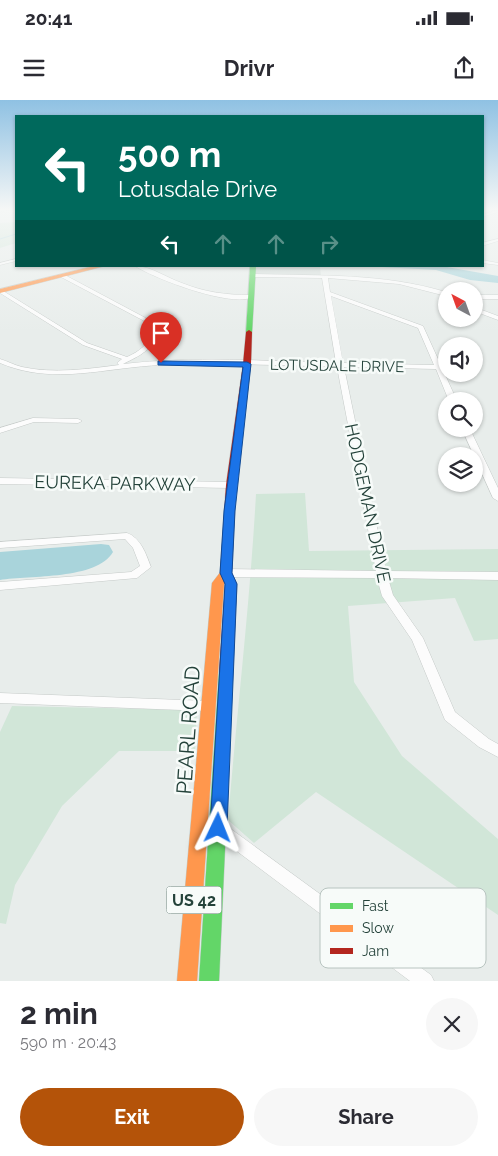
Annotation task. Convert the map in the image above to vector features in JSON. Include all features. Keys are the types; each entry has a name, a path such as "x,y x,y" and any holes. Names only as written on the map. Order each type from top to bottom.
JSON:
{"main road":[{"path":"0,291 98,267"},
{"name":"PEARL ROAD","path":"209,981 231,584 226,573 231,485 247,364 253,271"},
{"name":"PEARL ROAD","path":"187,981 218,583 226,573"}],"street":[{"path":"0,264 15,260"},
{"path":"484,261 498,264"},
{"path":"139,267 194,291 224,297 250,297"},
{"path":"253,271 325,278 390,279 420,285 438,291"},
{"path":"62,276 152,323 156,331 152,343 146,349 114,366"},
{"name":"HODGEMAN DRIVE","path":"325,278 330,294 340,366 382,576 388,596 417,638 450,716 484,743 498,751"},
{"path":"0,291 85,344 127,359"},
{"path":"330,294 421,327 449,392"},
{"path":"483,297 498,297"},
{"path":"483,312 498,318"},
{"path":"146,349 160,363"},
{"name":"LOTUSDALE DRIVE","path":"0,361 9,366 29,371 50,373 70,373 114,366 160,363 437,368"},
{"path":"0,431 33,420 78,421"},
{"path":"470,437 498,498"},
{"name":"EUREKA PARKWAY","path":"0,481 231,485"},
{"path":"0,546 127,536 138,547 146,567 133,575 0,586"},
{"path":"226,573 498,576"},
{"path":"0,698 208,706"},
{"path":"218,828 320,903"},
{"path":"407,968 425,981"}],"shaded area":[{"path":"257,267 320,267 321,277 255,276"}],"green space":[{"path":"305,493 309,551 498,549 498,639 474,641 455,598 348,606 354,682 402,756 498,839 498,915 486,907 486,888 458,888 316,792 254,843 228,820 256,494"},
{"path":"12,706 197,710 195,751 119,751 62,806 15,885 6,924 0,923 0,732"}],"water":[{"path":"382,267 447,267 498,276 498,283 470,280 436,270"},
{"path":"101,544 109,545 113,552 105,561 93,567 62,575 0,580 0,552"}],"traffic: fast":[{"path":"249,332 253,267"},
{"path":"209,981 226,672"}],"traffic: slow":[{"path":"0,291 98,267"},
{"path":"187,981 218,583 226,573"}],"traffic: jam":[{"path":"226,672 231,584 226,573 231,485 247,364 249,332"}],"route":[{"path":"161,363 247,364 229,511 226,573 231,584 226,646 218,828"}]}
